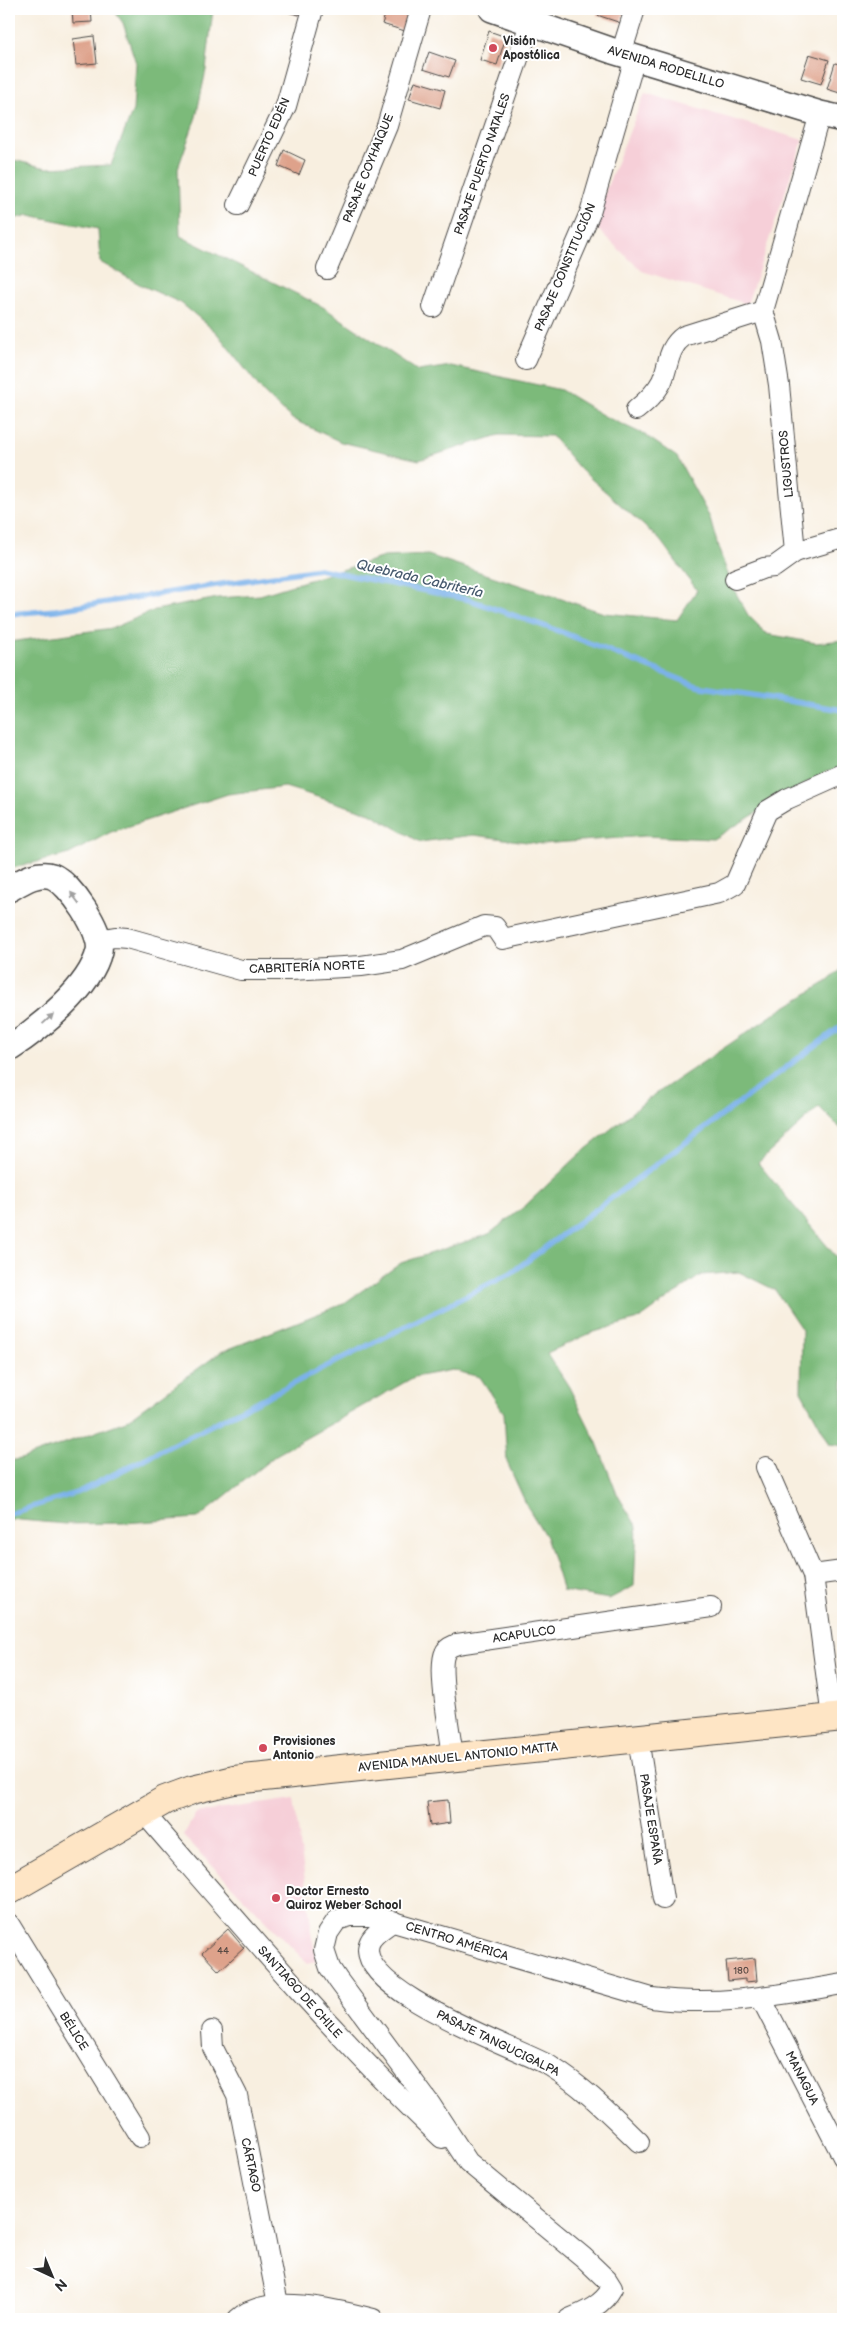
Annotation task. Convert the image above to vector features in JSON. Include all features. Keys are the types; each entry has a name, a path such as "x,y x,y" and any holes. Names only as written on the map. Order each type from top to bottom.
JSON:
{"main road":[{"name":"AVENIDA MANUEL ANTONIO MATTA","path":"9,1890 143,1812 192,1790 234,1780 837,1718"}],"street":[{"name":"PUERTO EDÉN","path":"238,205 286,106 313,9"},
{"name":"PASAJE COYHAIQUE","path":"327,269 388,126 421,9"},
{"name":"AVENIDA RODELILLO","path":"492,9 628,56 832,116"},
{"name":"PASAJE CONSTITUCIÓN","path":"526,360 590,213 628,56 635,9"},
{"name":"PASAJE PUERTO NATALES","path":"433,307 531,21"},
{"path":"636,410 654,394 662,380 670,351 677,341 684,336 763,311 832,116"},
{"name":"LIGUSTROS","path":"763,311 772,341 779,385 795,552"},
{"path":"735,579 764,568 774,567 795,552 843,538"},
{"name":"CABRITERÍA NORTE","path":"98,940 115,937 127,938 241,970 291,970 361,966 402,960 484,926 495,927 503,939 719,893 735,884 768,811 787,799 843,774"},
{"path":"9,889 25,880 40,875 52,876 63,884 75,898 93,925 99,950 95,964 69,998 47,1021 9,1048"},
{"path":"766,1467 813,1574 837,1718"},
{"path":"813,1574 843,1571"},
{"name":"ACAPULCO","path":"453,1757 443,1676 444,1654 448,1648 457,1644 711,1607"},
{"name":"PASAJE ESPAÑA","path":"638,1738 663,1899"},
{"name":"SANTIAGO DE CHILE","path":"143,1812 313,2007 385,2085 468,2162"},
{"name":"CENTRO AMÉRICA","path":"569,2319 591,2309 607,2297 612,2288 583,2257 468,2162 430,2104 330,1968 324,1950 328,1933 337,1920 351,1916 373,1916 652,1998 685,2003 761,1998 843,1984"},
{"name":"PASAJE TANGUCIGALPA","path":"393,1921 376,1934 369,1944 369,1956 373,1966 382,1976 438,2015 548,2065 584,2088 639,2142"},
{"name":"BÉLICE","path":"9,1924 140,2137"},
{"name":"MANAGUA","path":"761,1998 843,2157"},
{"name":"CÁRTAGO","path":"212,2031 213,2048 237,2095 278,2304"},
{"path":"238,2319 244,2313 260,2306 278,2304 348,2313 373,2319"}],"shaded area":[{"path":"645,93 803,140 747,304 642,271 592,224"},
{"name":"Doctor Ernesto Quiroz Weber School","path":"294,1799 316,1961 307,1963 183,1836 196,1813"}],"green space":[{"path":"113,9 213,9 206,70 196,117 178,168 180,236 323,307 418,371 451,366 561,390 604,416 645,435 677,457 710,518 733,588 748,615 767,634 816,643 843,640 843,769 825,772 713,839 645,836 542,844 474,835 420,842 370,813 285,787 228,794 111,832 69,854 9,869 9,642 113,628 155,610 218,598 260,595 384,557 428,555 604,613 677,620 697,590 660,540 580,469 552,436 499,435 419,460 341,442 292,419 264,393 216,332 181,303 141,285 100,262 98,229 29,215 9,220 9,159 47,168 111,165 133,110 136,63 123,23"},
{"path":"843,968 843,1131 819,1107 758,1163 843,1265 843,1446 830,1444 801,1391 802,1330 775,1290 739,1272 701,1275 641,1318 591,1333 547,1353 569,1387 597,1443 617,1494 637,1527 634,1586 609,1599 563,1591 546,1537 527,1506 507,1462 504,1413 480,1377 452,1370 414,1377 276,1455 198,1518 124,1523 65,1524 9,1519 9,1461 21,1459 126,1421 221,1352 343,1304 401,1263 489,1234 525,1206 580,1154 647,1100 774,1014 828,981"}],"building":[{"path":"72,9 91,9 92,22 73,23"},
{"path":"275,9 300,9 299,15"},
{"path":"387,9 412,10 405,31 382,24"},
{"path":"599,9 625,9 621,23 597,15"},
{"name":"Visión Apostólica","path":"489,31 506,37 497,65 480,60"},
{"path":"94,36 97,63 76,65 73,39"},
{"path":"429,52 455,61 449,77 423,69"},
{"path":"809,54 829,60 821,84 801,78"},
{"path":"835,63 843,65 843,94 827,89"},
{"path":"415,81 445,90 440,108 409,99"},
{"path":"284,150 305,160 299,175 278,166"},
{"path":"448,1800 450,1823 430,1826 427,1802"},
{"path":"228,1929 244,1948 219,1971 202,1953"},
{"path":"755,1958 757,1981 745,1982 745,1979 728,1981 726,1961"}],"waterway":[{"name":"Quebrada Cabritería","path":"9,614 56,610 319,569 470,600 564,633 697,686 843,710"},
{"path":"9,1514 79,1492 511,1273 843,1025"}],"place":[{"name":"Visión Apostólica","path":"493,48"},
{"name":"Provisiones Antonio","path":"263,1748"},
{"name":"Doctor Ernesto Quiroz Weber School","path":"276,1898"}]}
